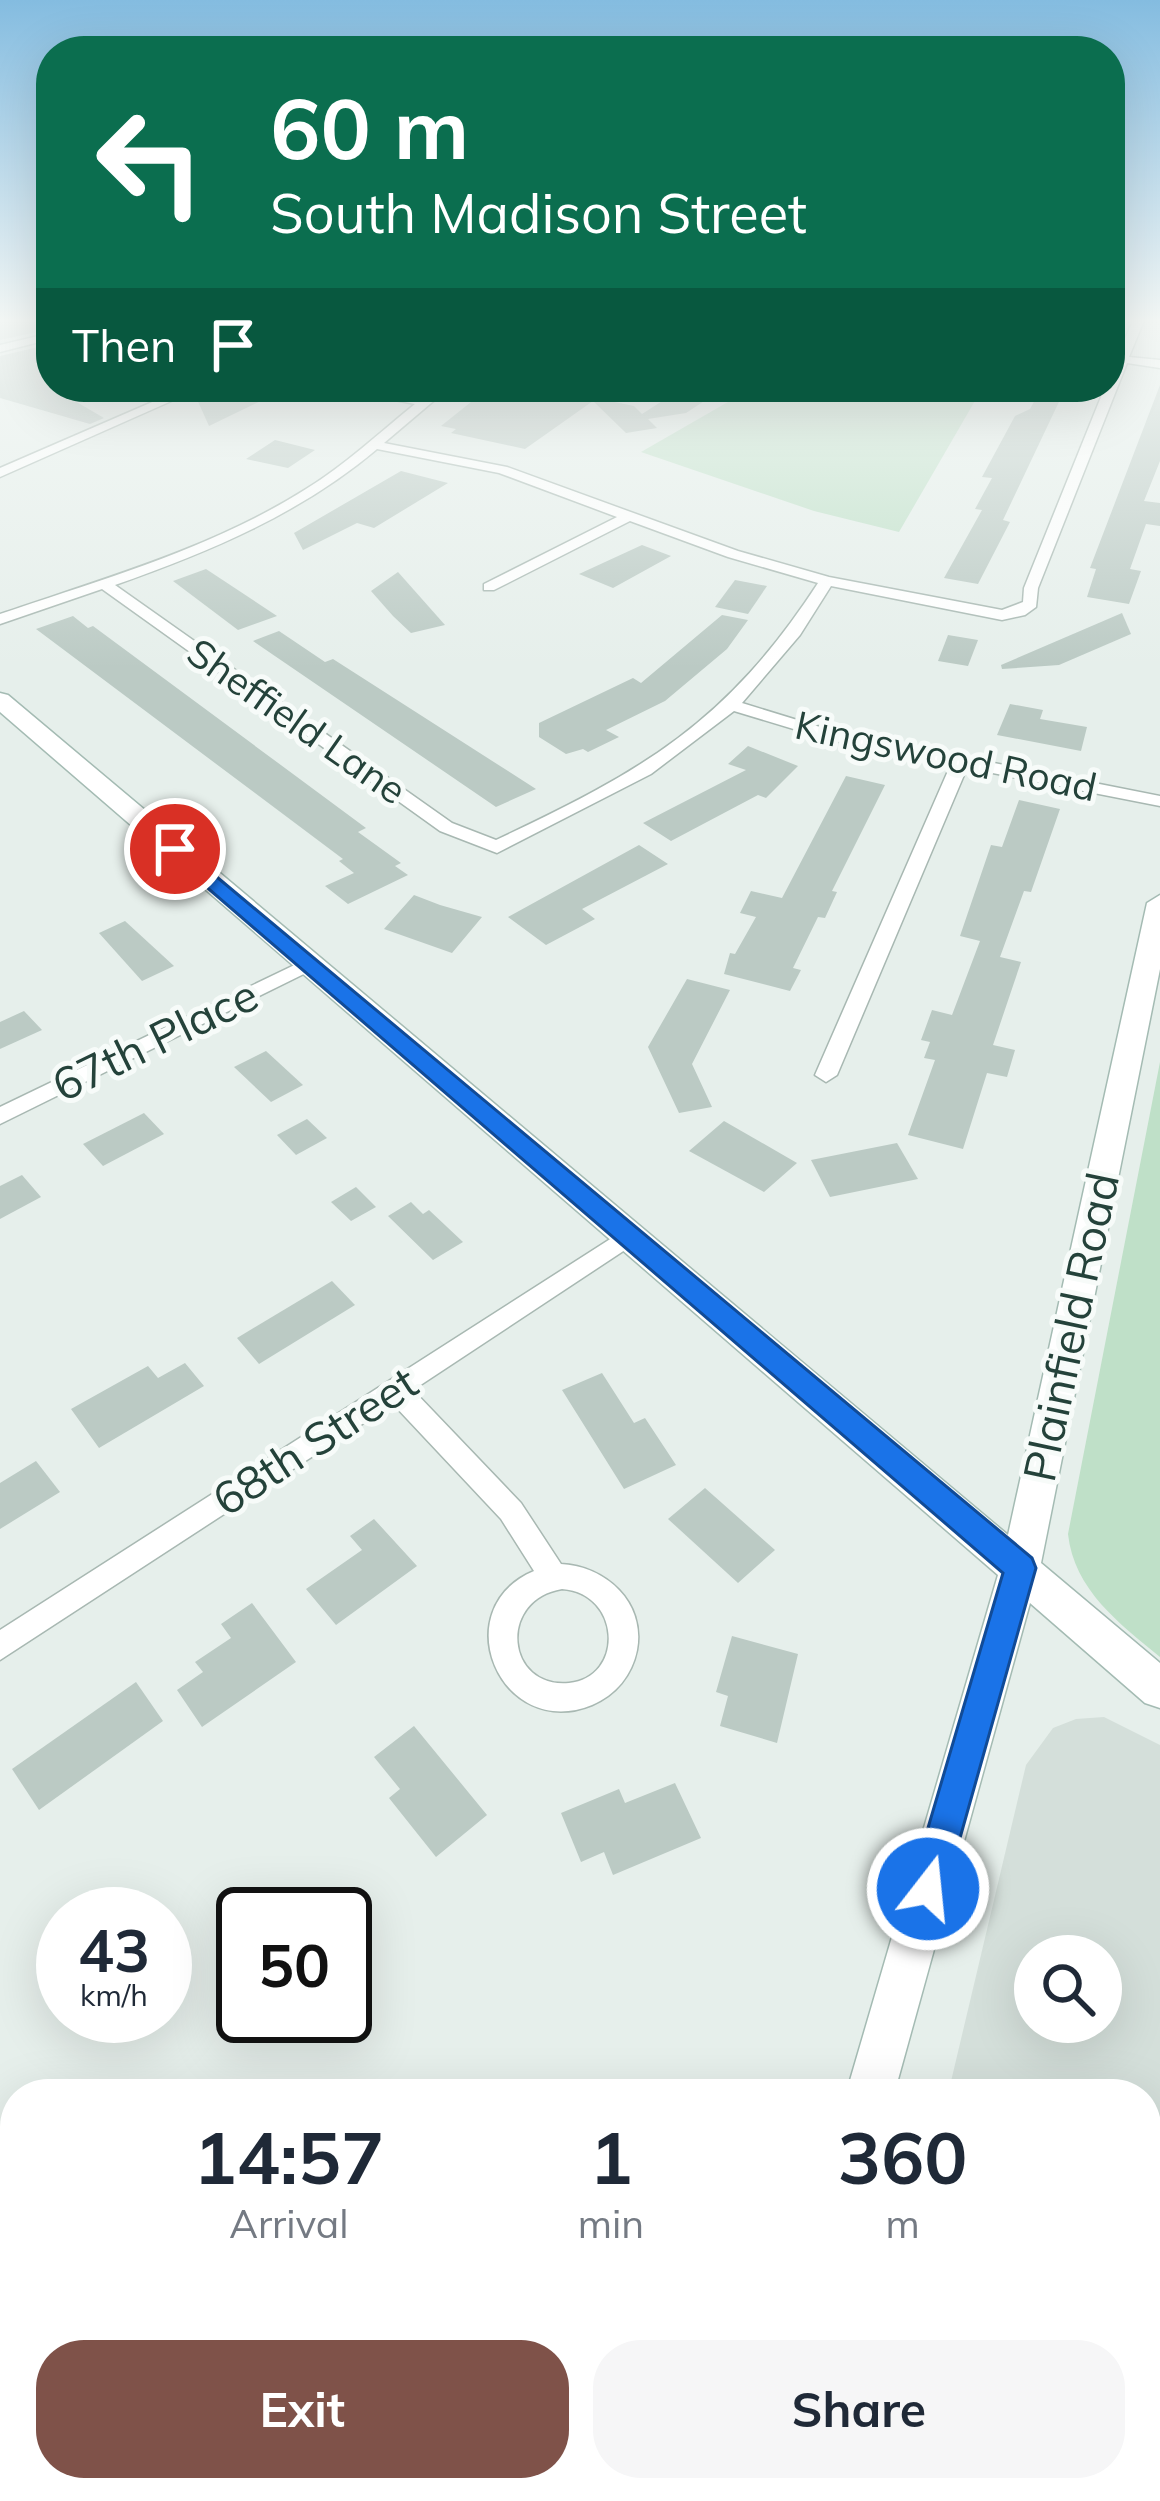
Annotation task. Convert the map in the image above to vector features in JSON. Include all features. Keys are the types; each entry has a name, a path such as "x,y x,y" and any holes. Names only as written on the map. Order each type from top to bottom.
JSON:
{"street":[{"path":"0,473 88,435"},
{"path":"0,619 206,546 274,514 329,481 386,435"},
{"path":"374,445 502,470 733,554 827,581 1002,615 1031,604 1030,588 1087,435"},
{"path":"489,587 629,516"},
{"path":"734,706 786,648 827,581"},
{"name":"Sheffield Lane","path":"103,584 446,827 497,847 642,774 734,706"},
{"path":"0,700 1160,1689"},
{"name":"Kingswood Road","path":"734,706 830,735 1160,801"},
{"path":"826,1075 961,761"},
{"name":"Plainfield Road","path":"874,2079 1020,1568 1160,903"},
{"name":"67th Place","path":"0,1115 310,964"},
{"name":"68th Street","path":"0,1646 629,1236"},
{"path":"395,1389 511,1511 555,1579"},
{"path":"555,1579 576,1580 613,1599 627,1636 612,1675 595,1688 573,1695 533,1689 506,1663 500,1645 501,1626 520,1595 555,1579"}],"shaded area":[{"path":"1104,1717 1160,1745 1160,2079 952,2079 1026,1765 1053,1728 1076,1719"}],"green space":[{"path":"671,435 955,435 899,532 814,511 641,452"},
{"path":"1160,1062 1160,1657 1089,1589 1068,1534"}],"building":[{"path":"459,435 545,435 525,449"},
{"path":"1005,435 1043,435 1003,520 1010,522 978,584 944,578 982,510 975,509 992,478 982,477"},
{"path":"1141,435 1160,435 1160,461 1144,501 1160,503 1160,526 1146,524 1130,569 1141,571 1129,604 1087,597 1096,569 1090,568"},
{"path":"275,440 315,450 288,468 246,459"},
{"path":"401,471 448,483 374,528 357,523 303,550 294,533"},
{"path":"642,545 671,556 613,588 579,574"},
{"path":"206,569 277,616 238,630 173,581"},
{"path":"398,572 445,625 411,633 371,591"},
{"path":"735,580 767,586 748,614 715,607"},
{"path":"1122,613 1131,634 1059,665 1002,669 1001,665"},
{"path":"722,615 748,620 727,649 665,701 606,730 619,737 588,752 566,754 539,737 539,723 633,678 641,683"},
{"path":"73,616 88,628 93,626 366,828 358,832 401,863 395,866 408,875 348,904 325,886 354,873 339,861 343,859 36,629"},
{"path":"279,631 325,662 333,659 536,789 496,807 253,641"},
{"path":"948,635 978,640 968,666 938,661"},
{"path":"1010,704 1043,710 1040,719 1087,727 1081,751 997,735"},
{"path":"748,746 798,766 766,798 758,795 671,841 643,823 746,770 728,764"},
{"path":"846,776 885,785 832,891 837,892 825,918 818,917 793,968 801,970 790,991 724,974 730,953 735,954 756,917 740,913 751,891 782,898"},
{"path":"1019,800 1060,809 1031,892 1024,891 1000,957 1021,962 993,1045 1015,1050 1007,1077 987,1073 963,1149 908,1135 935,1060 924,1058 930,1042 921,1040 932,1010 952,1015 980,941 960,936 991,845 1002,847"},
{"path":"639,845 668,864 582,909 595,919 546,945 508,917"},
{"path":"414,895 482,917 452,953 384,929"},
{"path":"125,921 174,966 142,981 99,933"},
{"path":"687,979 730,990 692,1064 712,1107 679,1113 648,1047"},
{"path":"24,1011 42,1030 0,1049 0,1022"},
{"path":"266,1051 303,1085 271,1102 234,1067"},
{"path":"144,1113 164,1134 103,1166 83,1144"},
{"path":"307,1119 327,1138 296,1155 277,1135"},
{"path":"724,1121 797,1163 764,1192 689,1151"},
{"path":"897,1143 918,1179 830,1197 811,1160"},
{"path":"22,1175 41,1197 0,1219 0,1186"},
{"path":"356,1187 376,1207 351,1221 331,1202"},
{"path":"411,1202 423,1214 429,1210 463,1242 433,1260 388,1216"},
{"path":"332,1281 355,1305 259,1364 237,1338"},
{"path":"185,1363 204,1386 99,1448 71,1409 148,1366 158,1378"},
{"path":"602,1373 634,1423 645,1418 676,1465 624,1489 562,1390"},
{"path":"36,1461 60,1492 0,1529 0,1483"},
{"path":"705,1488 775,1550 738,1583 668,1519"},
{"path":"374,1519 417,1566 336,1625 306,1589 362,1550 350,1536"},
{"path":"252,1603 296,1662 202,1727 177,1690 203,1672 195,1662 231,1638 221,1624"},
{"path":"732,1636 798,1654 777,1743 720,1726 728,1696 716,1692"},
{"path":"136,1682 163,1721 39,1810 12,1769"},
{"path":"414,1726 487,1815 436,1857 389,1798 400,1789 374,1757"},
{"path":"675,1783 701,1838 613,1875 604,1852 581,1862 561,1813 619,1789 625,1803"}],"route":[{"path":"175,849 1020,1568 928,1889"}]}
